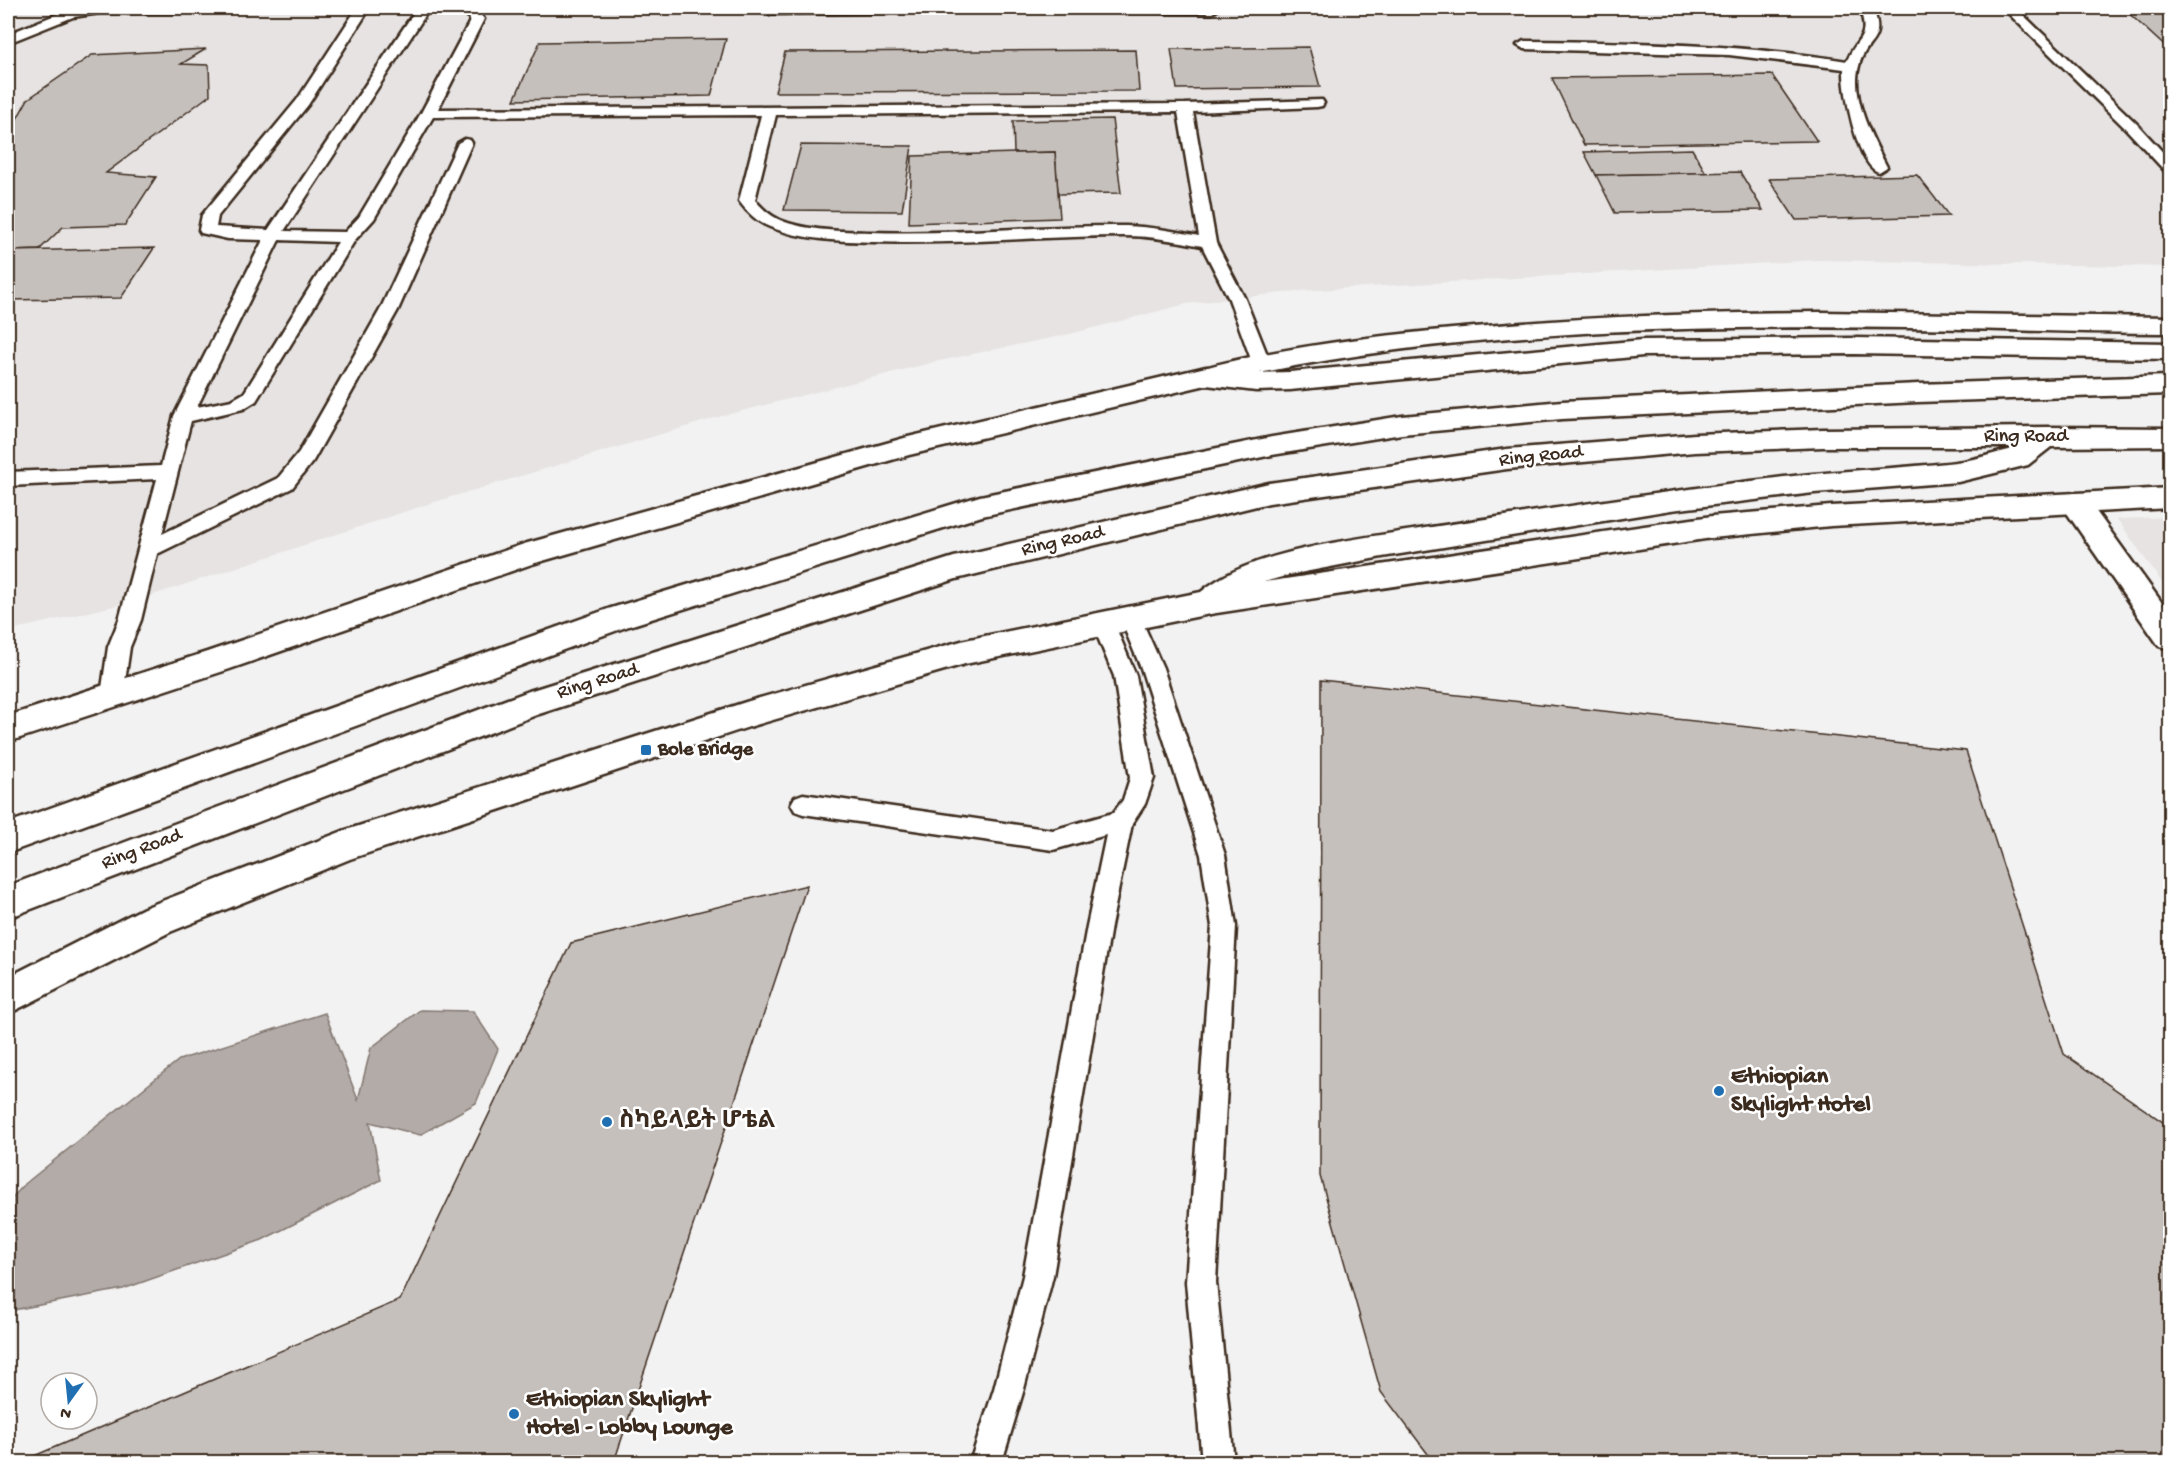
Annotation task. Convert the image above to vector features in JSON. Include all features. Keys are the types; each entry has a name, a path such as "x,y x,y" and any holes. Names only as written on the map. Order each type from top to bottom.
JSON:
{"main road":[{"path":"8,729 524,555 908,446 1261,362 1354,347 1567,325 1816,318 2170,325"},
{"path":"1206,376 1256,382 1290,381 1643,348 1854,346 2170,351"},
{"path":"8,838 619,617 980,506 1272,446 1402,426 1562,410 1918,393 2170,385"},
{"path":"1210,602 1226,588 1254,574 1289,564 1382,546 1671,500 1814,483 1958,472 2018,458 2047,436"},
{"name":"Ring Road","path":"8,902 529,704 954,568 1269,493 1507,459 1695,442 1823,438 2170,437"},
{"path":"8,996 158,920 344,846 749,714 964,652 1210,602 1712,527 1831,516 2170,498"},
{"path":"2075,502 2170,637"}],"lane":[{"path":"8,39 70,14 90,10 176,8"},
{"path":"349,237 228,234 207,230 210,216 303,102 363,8"},
{"path":"112,695 119,646 130,620 183,416 273,236 423,8"},
{"path":"183,416 237,405 250,396 349,237 366,219 428,113 476,23 474,13 468,8"},
{"path":"767,10 913,8"},
{"path":"1107,8 1212,9"},
{"path":"1867,8 1873,23 1871,36 1851,66 1851,94 1855,116 1879,167"},
{"path":"2009,8 2131,126 2170,168"},
{"path":"1524,45 1612,46 1782,55 1851,66"},
{"path":"428,113 1185,108 1317,103"},
{"path":"1185,108 1208,243 1237,298 1261,362"},
{"path":"770,109 747,201 762,217 776,224 803,231 846,236 924,238 1127,231 1172,235 1208,243"},
{"path":"147,550 285,483 306,456 389,310 465,143"},
{"path":"8,479 168,472"},
{"path":"986,1462 1009,1389 1038,1276 1099,926 1121,822 1133,804 1142,778 1117,621"},
{"path":"1117,621 1152,668 1213,855 1224,926 1201,1282 1218,1462"},
{"path":"802,804 1053,840 1121,822"}],"shaded area":[{"path":"8,8 2170,8 2170,267 1819,260 1299,291 1186,304 1070,334 934,362 722,416 431,503 135,601 8,631"},
{"path":"2170,517 2170,594 2117,519"},
{"path":"420,1010 473,1011 498,1049 476,1103 420,1135 370,1122 381,1180 262,1240 123,1289 8,1311 8,1202 26,1183 179,1060 325,1013 358,1100 371,1048"}],"building":[{"path":"2123,8 2170,8 2170,51"},
{"path":"726,39 711,96 514,100 540,42"},
{"path":"1309,47 1320,87 1177,89 1171,49"},
{"path":"206,49 181,64 209,65 210,95 106,173 156,177 125,225 63,227 39,250 8,251 8,135 28,99 92,55"},
{"path":"1136,50 1139,91 775,92 785,52"},
{"path":"1772,75 1817,141 1584,145 1552,78"},
{"path":"1112,119 1121,193 1058,194 1055,152 1014,153 1013,121"},
{"path":"801,145 912,146 902,211 784,210"},
{"path":"1692,149 1706,173 1596,175 1584,152"},
{"path":"1055,152 1060,218 909,223 912,156"},
{"path":"1740,172 1763,210 1615,213 1596,175"},
{"path":"1917,175 1949,216 1796,220 1769,179"},
{"path":"154,248 121,298 8,300 8,251"},
{"name":"Ethiopian Skylight Hotel","path":"1321,680 1966,751 2064,1054 2170,1127 2170,1462 1434,1462 1381,1392 1320,1176"},
{"name":"ስካይላይት ሆቴል","path":"807,885 614,1462 20,1462 93,1431 99,1431 99,1428 400,1300 571,943"}],"place":[{"name":"Bole Bridge","path":"646,750"},
{"name":"Ethiopian Skylight Hotel","path":"1719,1091"},
{"name":"ስካይላይት ሆቴል","path":"607,1122"},
{"name":"Ethiopian Skylight Hotel - Lobby Lounge","path":"514,1414"}]}
